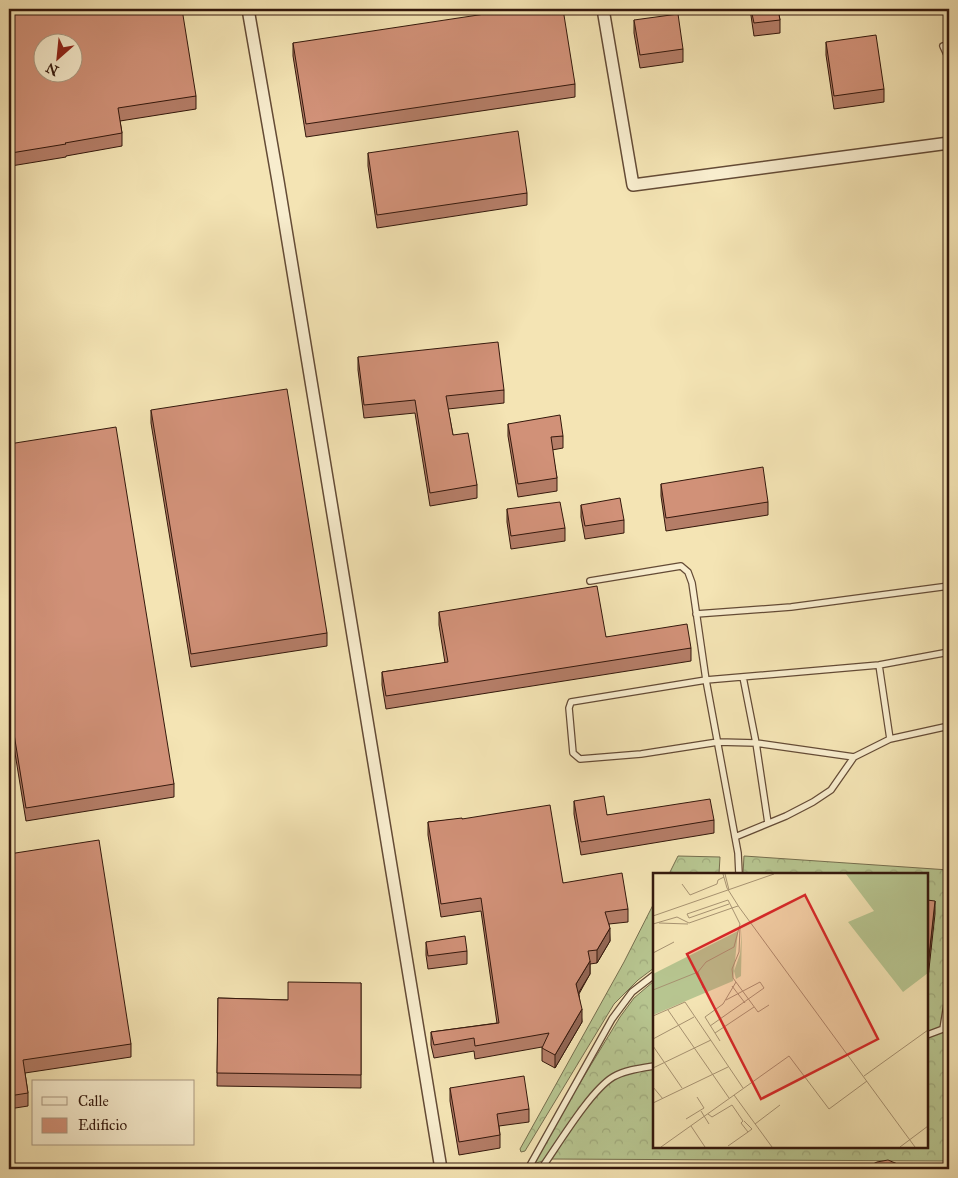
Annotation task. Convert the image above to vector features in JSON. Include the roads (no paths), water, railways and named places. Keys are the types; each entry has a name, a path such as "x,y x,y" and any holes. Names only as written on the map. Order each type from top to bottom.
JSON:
{"street":[{"path":"248,9 280,191 441,1169"},
{"path":"603,9 633,185 949,142"}],"lane":[{"path":"943,46 949,59"},
{"path":"590,581 681,566 688,572 692,583 706,680 735,837 739,873"},
{"path":"696,614 791,607 949,586"},
{"path":"854,757 756,743 718,742 641,754 580,759 573,753 569,708 571,702 706,680 879,665 949,652"},
{"path":"879,665 890,739"},
{"path":"743,677 756,743 768,823"},
{"path":"735,837 813,802 831,790 854,757 890,739 949,726"},
{"path":"528,1169 612,1019 632,992 653,976"},
{"path":"928,1035 946,1029 949,992"},
{"path":"542,1169 597,1091 613,1077 653,1066"}]}
